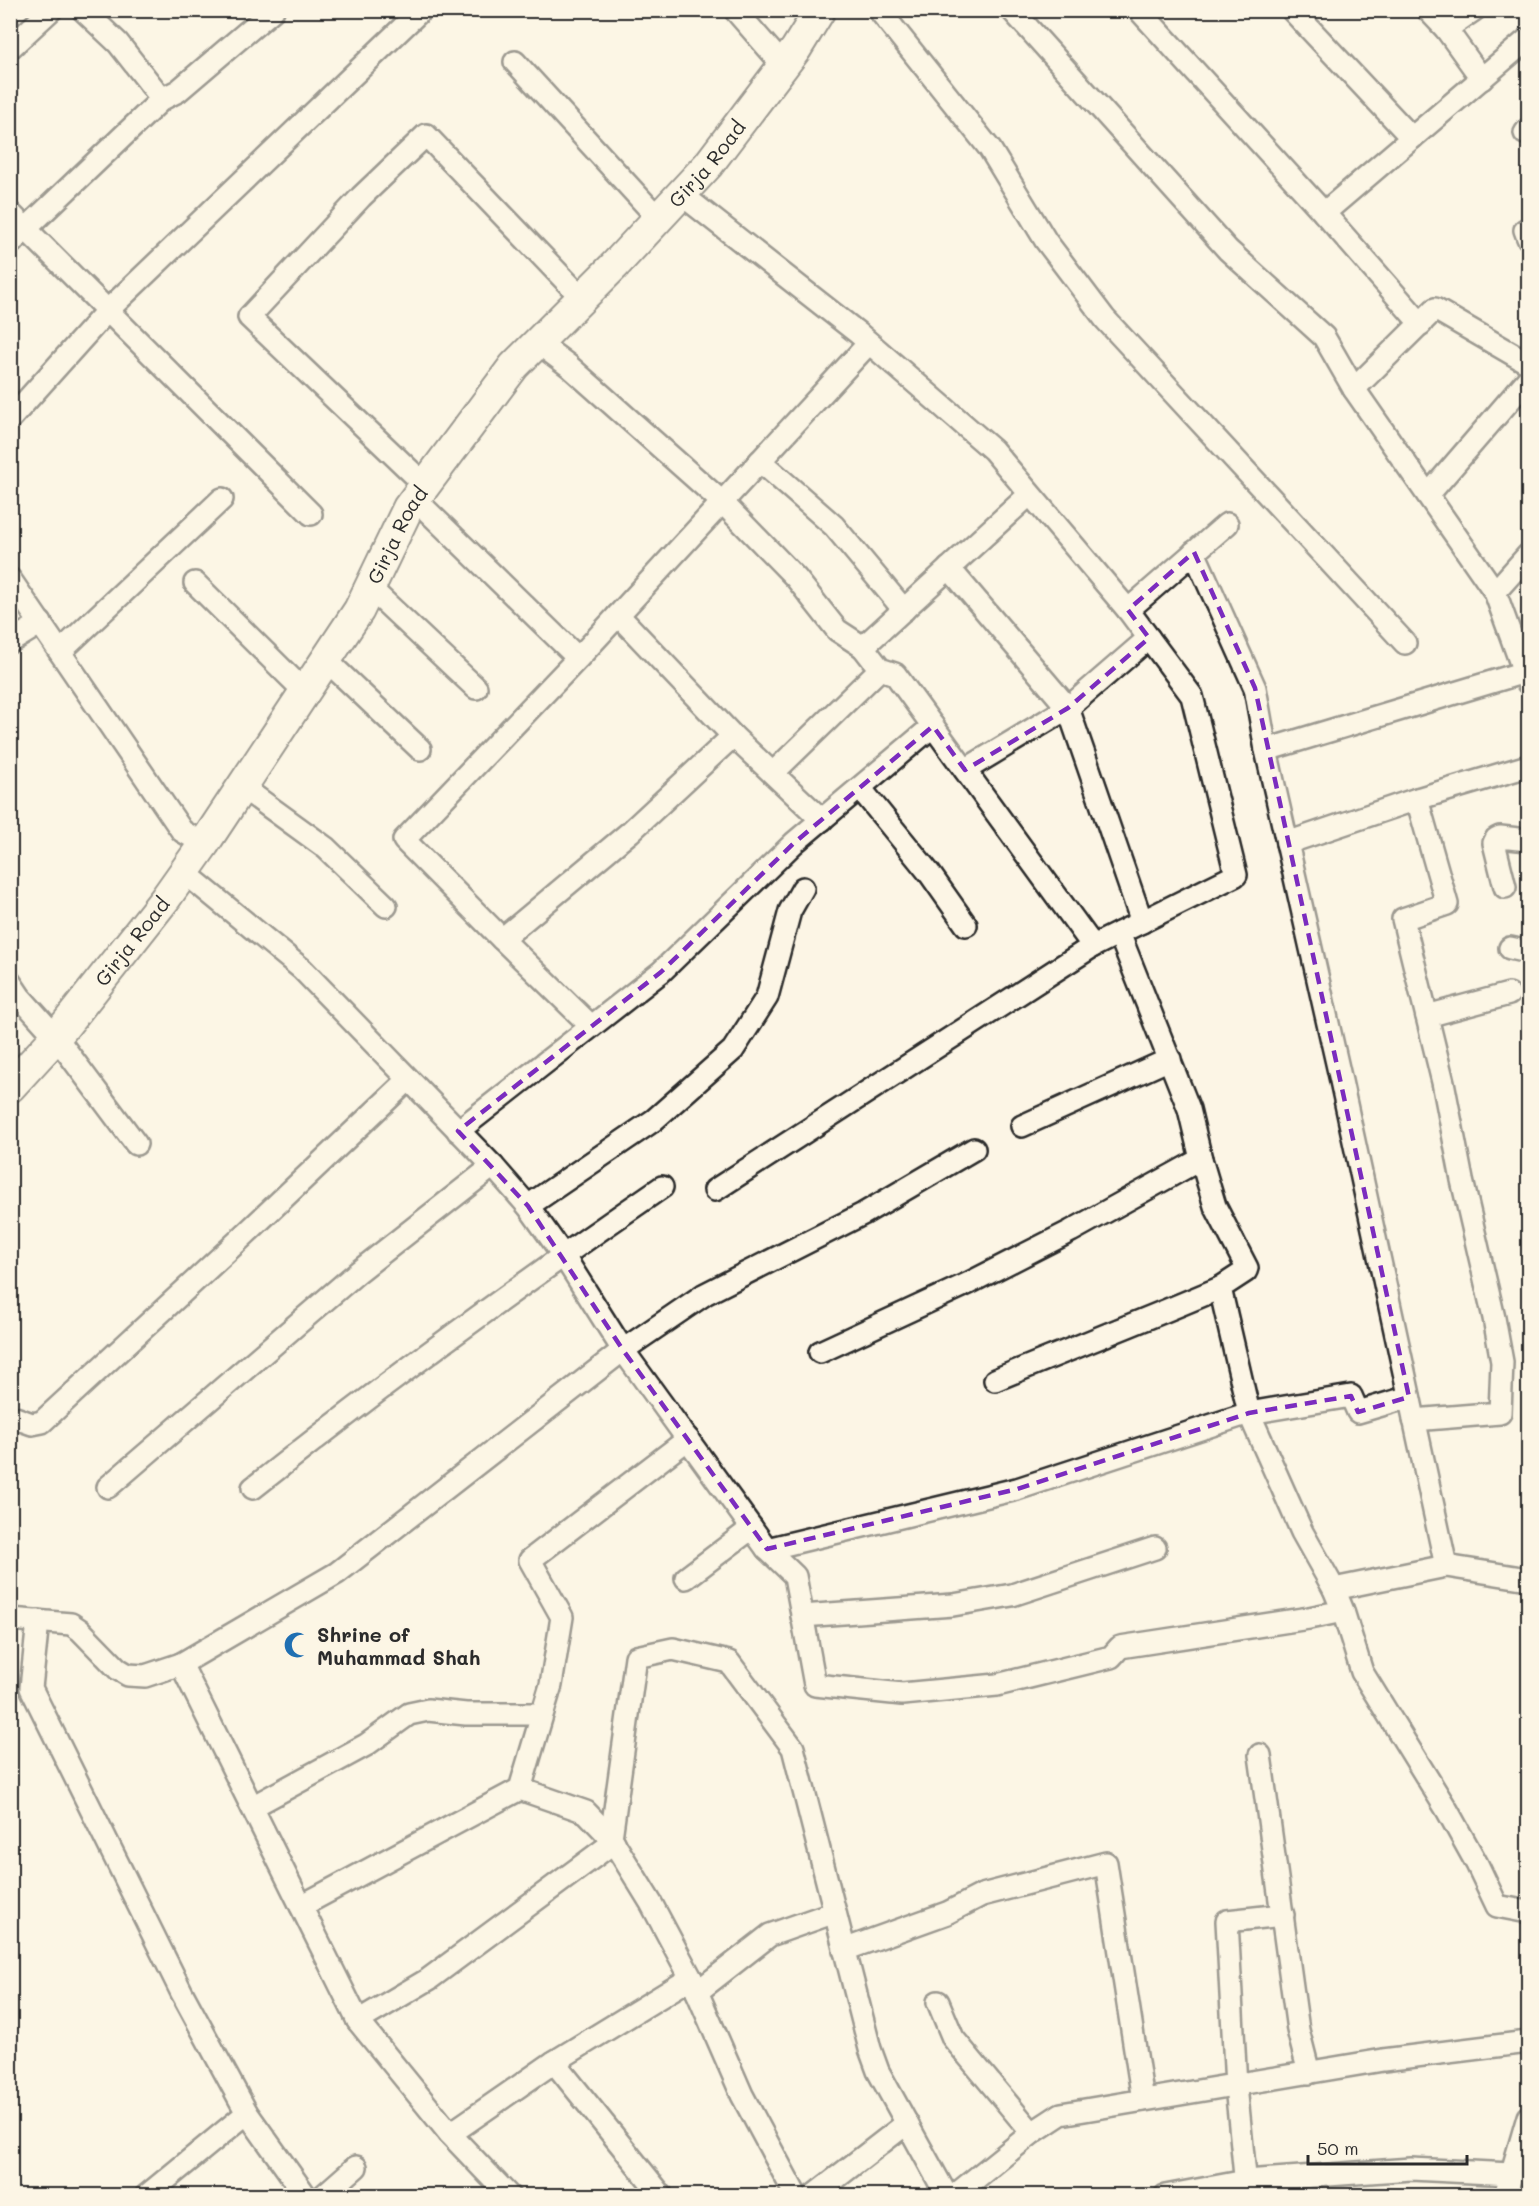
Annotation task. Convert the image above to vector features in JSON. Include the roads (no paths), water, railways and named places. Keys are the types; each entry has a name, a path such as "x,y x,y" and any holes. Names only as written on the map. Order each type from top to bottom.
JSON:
{"main road":[{"name":"Girja Road","path":"10,1087 56,1037 204,844 359,610 408,508 514,366 708,165 783,66 820,10"}],"street":[{"path":"10,48 51,10"},
{"path":"83,10 118,43 162,99"},
{"path":"18,236 162,99 178,91 273,10"},
{"path":"10,419 107,311 421,10"},
{"path":"735,10 783,66"},
{"path":"879,10 990,149 1046,241 1105,319 1405,643"},
{"path":"1012,10 1228,250 1324,337 1354,389 1495,591 1527,675 1266,750"},
{"path":"1138,10 1324,213 1421,324"},
{"path":"1292,10 1412,138"},
{"path":"1428,10 1446,29 1482,79"},
{"path":"1446,29 1474,10"},
{"path":"1324,213 1528,39"},
{"path":"515,62 658,218"},
{"path":"578,658 249,317 361,197 426,135 582,298"},
{"path":"681,194 869,343 993,450 1128,610 1192,696 1236,875 1094,946 715,1190"},
{"path":"10,213 18,236 107,311 311,514"},
{"path":"1354,389 1435,309 1528,363"},
{"path":"537,342 569,366 722,502 796,578 837,630 863,647 880,669 895,674 1094,946"},
{"path":"591,1026 404,840 578,658 869,343"},
{"path":"1428,495 1528,379"},
{"path":"760,461 834,526 903,610"},
{"path":"863,647 1030,494"},
{"path":"60,652 222,499"},
{"path":"1128,610 1227,524"},
{"path":"1194,552 1255,688 1266,750 1446,1566"},
{"path":"1495,591 1528,555"},
{"path":"949,568 1068,708 1142,922"},
{"path":"10,579 182,831 204,844"},
{"path":"195,583 305,692"},
{"path":"370,588 476,688"},
{"path":"618,615 733,736 822,820"},
{"path":"10,642 41,623"},
{"path":"965,770 1068,708 1149,638"},
{"path":"326,660 420,749"},
{"path":"773,773 880,669"},
{"path":"458,1131 661,972 794,843 933,726"},
{"path":"502,939 630,832 733,736"},
{"path":"1287,843 1417,799 1528,766"},
{"path":"242,787 326,848 386,906"},
{"path":"860,788 930,874 966,924"},
{"path":"1414,1420 1500,1413 1502,1372 1494,1318 1427,1016 1403,919 1447,904 1417,799"},
{"path":"1505,887 1494,843 1500,837 1528,840"},
{"path":"184,872 302,969 493,1166 528,1206 623,1350 767,1549 795,1576 815,1685 902,1694 997,1685 1111,1658 1120,1647 1343,1611"},
{"path":"528,1206 654,1120 734,1050 767,997 790,911 803,888"},
{"path":"995,1380 1220,1288 1246,1271 1247,1268 1215,1206 1189,1109 1119,933"},
{"path":"10,982 56,1037 136,1144"},
{"path":"1427,1016 1509,994"},
{"path":"1022,1126 1170,1059"},
{"path":"10,1416 32,1424 42,1422 408,1080"},
{"path":"10,1619 71,1624 81,1630 118,1669 128,1675 145,1676 181,1664 337,1573 623,1350 705,1294 863,1214 974,1149"},
{"path":"820,1352 980,1278 1201,1159"},
{"path":"108,1487 358,1272 493,1166"},
{"path":"253,1488 342,1418 563,1256 662,1187"},
{"path":"1220,1288 1249,1413 1302,1532 1334,1589 1362,1672 1447,1810 1497,1906 1528,1912"},
{"path":"767,1549 1017,1489 1249,1413 1351,1396 1358,1412 1409,1397"},
{"path":"301,1906 520,1789 551,1685 562,1617 530,1560 688,1439"},
{"path":"686,1578 752,1528"},
{"path":"802,1616 953,1605 1012,1595 1155,1548"},
{"path":"1334,1589 1446,1566 1528,1579"},
{"path":"38,1621 31,1688 182,1993 247,2113 306,2196"},
{"path":"358,2021 429,1979 612,1840 636,1657 674,1649 729,1662 793,1749 870,2049 878,2071 947,2196"},
{"path":"181,1664 358,2021 450,2134 509,2196"},
{"path":"252,1807 366,1745 409,1714 428,1710 466,1714 542,1714"},
{"path":"1260,1755 1298,2030 1309,2073"},
{"path":"520,1789 586,1812 612,1840 651,1903 694,1985 742,2094 796,2196"},
{"path":"844,1950 947,1913 982,1895 1106,1863 1143,2100"},
{"path":"450,2134 554,2062 694,1985 770,1935 835,1912"},
{"path":"1246,2188 1236,2086 1227,1920 1283,1915"},
{"path":"938,2002 952,2038 1032,2133"},
{"path":"954,2196 1032,2133 1061,2114 1383,2060 1528,2042"},
{"path":"554,2062 662,2196"},
{"path":"146,2196 247,2113"},
{"path":"1504,2196 1528,2117"},
{"path":"813,2196 907,2123"},
{"path":"322,2196 356,2167"},
{"path":"1165,2196 1411,2169 1511,2174"}],"place":[{"name":"Shrine of Muhammad Shah","path":"297,1645"}]}
